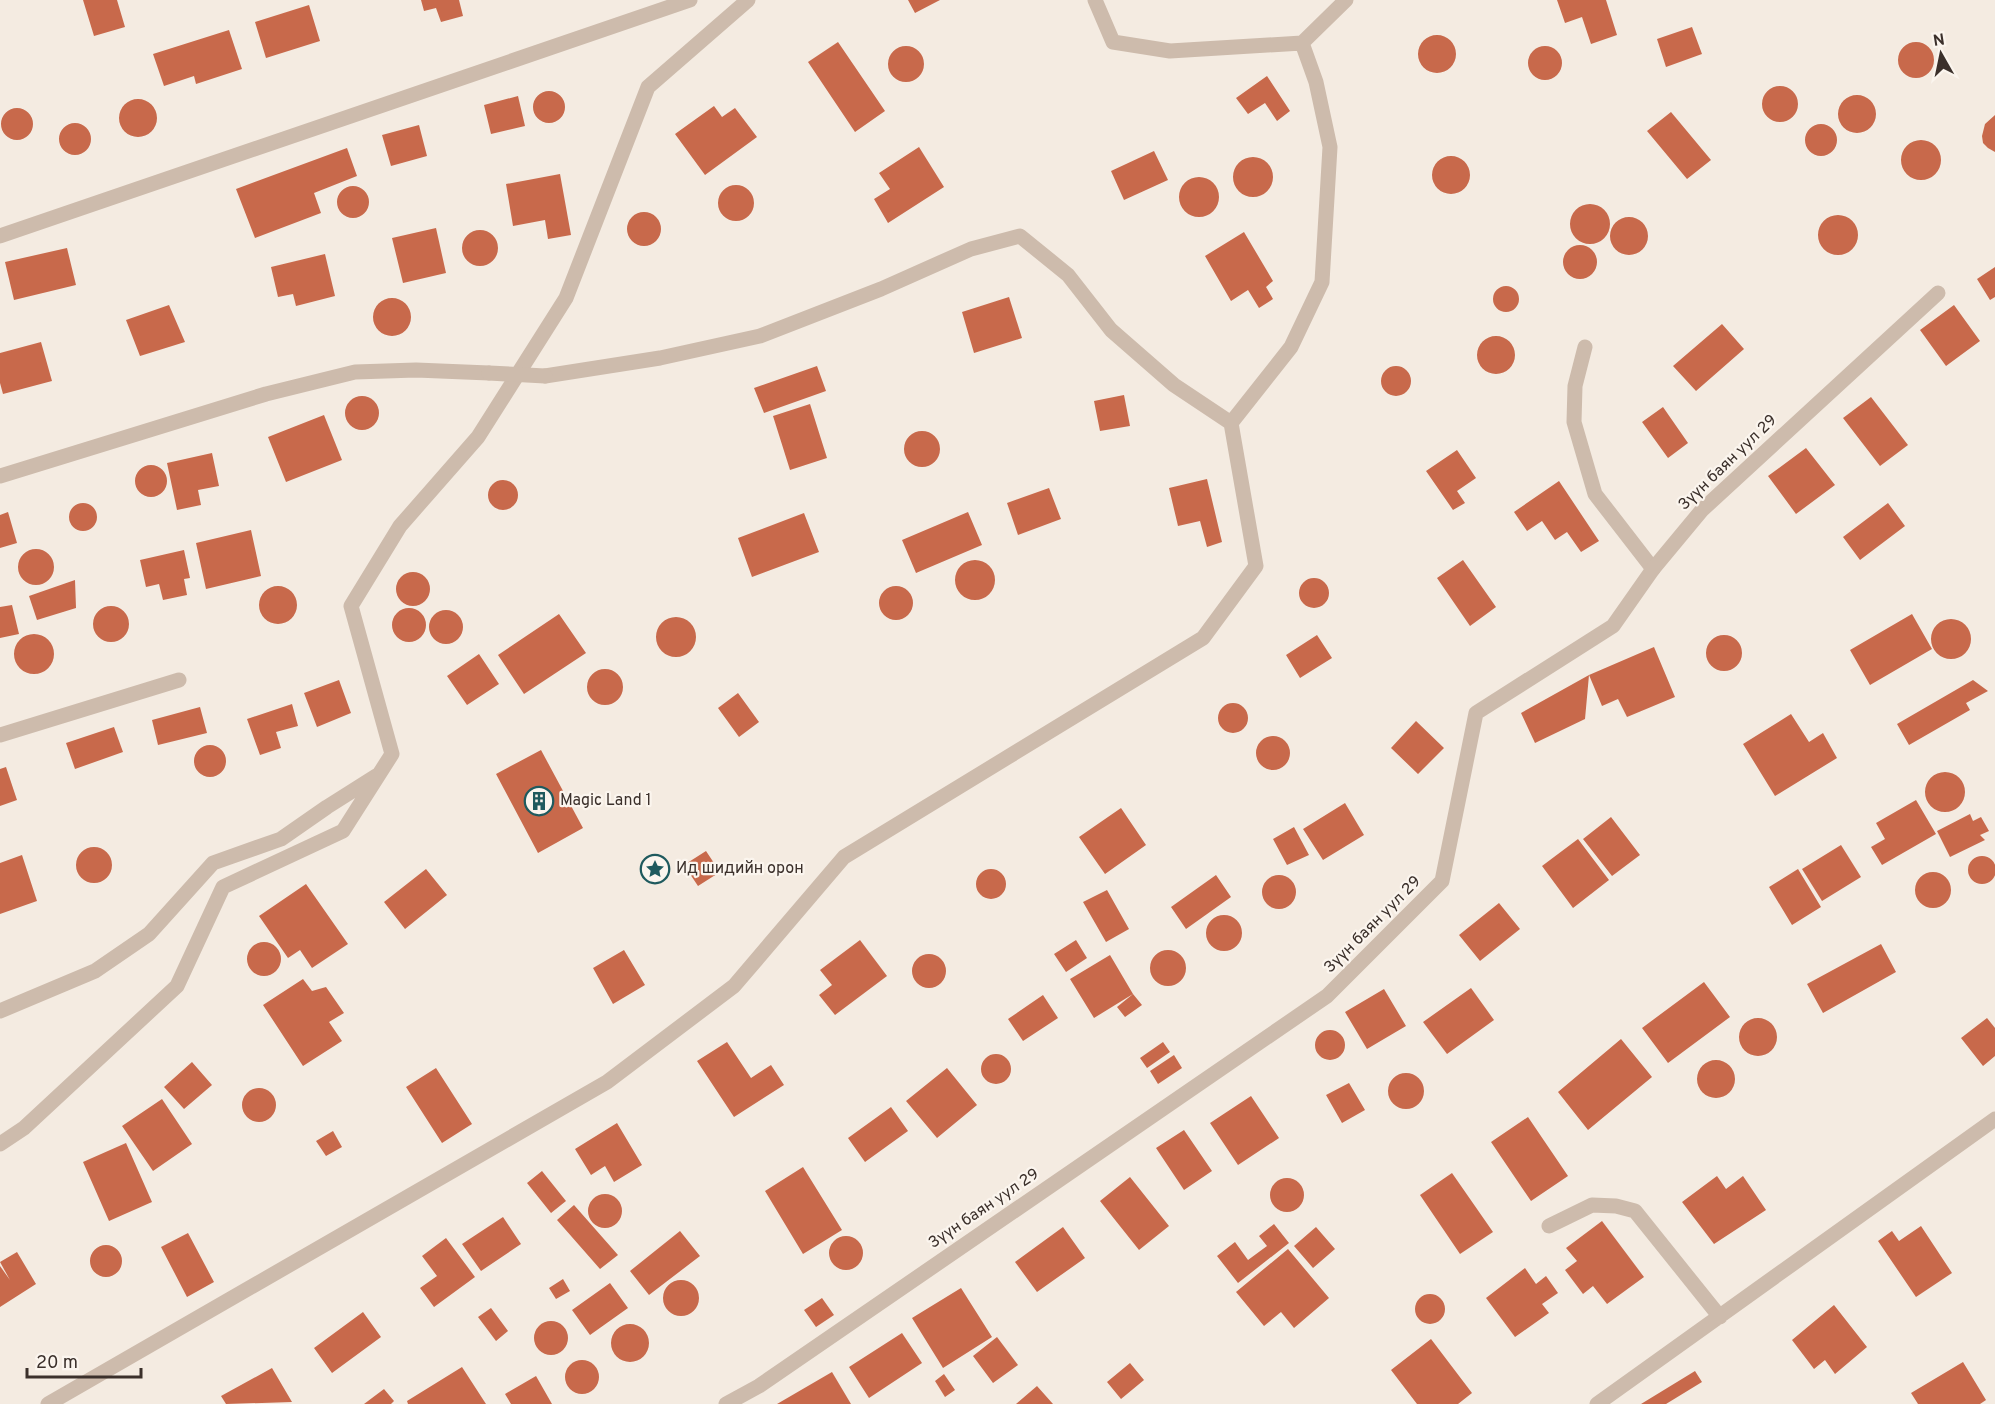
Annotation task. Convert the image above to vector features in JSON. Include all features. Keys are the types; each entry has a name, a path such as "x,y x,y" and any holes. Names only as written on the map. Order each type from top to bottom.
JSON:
{"street":[{"path":"0,236 690,0"},
{"path":"0,1144 24,1128 177,986 223,887 343,831 392,753 351,606 400,526 478,437 566,298 648,87 748,0"},
{"path":"1095,0 1113,42 1170,51 1302,43 1346,0"},
{"path":"1231,423 1291,347 1322,282 1330,147 1316,82 1302,43"},
{"path":"0,476 266,394 355,372 416,370 545,376 660,358 760,336 880,289 971,249 1020,236 1068,275 1110,330 1174,386 1231,423 1256,566 1203,638 844,857 734,986 607,1082 48,1404"},
{"name":"Зүүн баян уул 29","path":"726,1404 759,1386 1326,996 1442,881 1476,713 1613,626 1653,568 1702,510 1938,293"},
{"path":"1585,347 1575,386 1574,422 1596,494 1653,568"},
{"path":"0,735 179,680"},
{"path":"0,1011 95,971 149,934 213,863 281,839 380,773"},
{"path":"1597,1404 1995,1119"},
{"path":"1549,1226 1592,1205 1616,1206 1635,1211 1720,1317"}],"building":[{"path":"83,0 117,0 125,27 94,36"},
{"path":"421,0 459,0 463,16 441,22 436,8 424,11"},
{"path":"908,0 940,0 915,13"},
{"path":"1557,0 1606,0 1617,35 1591,44 1582,17 1565,23"},
{"path":"309,5 320,41 266,58 255,22"},
{"path":"1692,27 1702,54 1666,67 1657,39"},
{"path":"229,30 242,69 196,84 194,76 164,86 153,54"},
{"path":"1437,35 1444,36 1450,41 1455,47 1455,61 1450,67 1444,72 1437,73 1430,72 1424,67 1419,61 1418,54 1419,47 1424,41 1430,36"},
{"path":"838,42 885,111 855,132 808,62"},
{"path":"1916,42 1929,47 1934,60 1929,73 1916,78 1903,73 1898,60 1903,47"},
{"path":"906,46 919,51 924,64 919,77 906,82 893,77 888,64 893,51"},
{"path":"1545,46 1557,51 1562,63 1557,75 1545,80 1533,75 1528,63 1533,51"},
{"path":"1267,76 1290,111 1277,121 1265,103 1248,114 1236,98"},
{"path":"1780,86 1793,91 1798,104 1793,117 1780,122 1767,117 1762,104 1767,91"},
{"path":"549,91 561,95 565,107 561,119 549,123 537,119 533,107 537,95"},
{"path":"1857,95 1864,96 1870,101 1875,107 1875,121 1870,127 1864,132 1857,133 1850,132 1844,127 1839,121 1838,114 1839,107 1844,101 1850,96"},
{"path":"518,96 525,126 491,134 484,105"},
{"path":"138,99 151,105 157,118 151,131 138,137 125,131 119,118 125,105"},
{"path":"714,106 722,117 735,108 757,137 705,175 675,134"},
{"path":"17,108 28,113 33,124 28,135 17,140 6,135 1,124 6,113"},
{"path":"1671,112 1711,160 1687,179 1647,131"},
{"path":"1995,115 1995,152 1983,143 1982,136 1985,124"},
{"path":"75,123 86,128 91,139 86,150 75,155 64,150 59,139 64,128"},
{"path":"1821,124 1832,129 1837,140 1832,151 1821,156 1810,151 1805,140 1810,129"},
{"path":"419,125 427,156 391,166 382,135"},
{"path":"1921,140 1935,146 1941,160 1935,174 1921,180 1907,174 1901,160 1907,146"},
{"path":"919,147 944,187 888,223 874,199 890,189 879,173"},
{"path":"347,148 357,176 314,193 321,213 255,238 236,189"},
{"path":"1154,151 1168,180 1124,200 1111,171"},
{"path":"1451,156 1458,157 1464,162 1469,168 1469,182 1464,188 1458,193 1451,194 1444,193 1438,188 1433,182 1432,175 1433,168 1438,162 1444,157"},
{"path":"1253,157 1267,163 1273,177 1267,191 1253,197 1239,191 1233,177 1239,163"},
{"path":"560,174 571,235 548,239 545,220 513,226 506,184"},
{"path":"1199,177 1213,183 1219,197 1213,211 1199,217 1185,211 1179,197 1185,183"},
{"path":"736,185 749,190 754,203 749,216 736,221 723,216 718,203 723,190"},
{"path":"353,186 364,191 369,202 364,213 353,218 342,213 337,202 342,191"},
{"path":"1590,204 1604,210 1610,224 1604,238 1590,244 1576,238 1570,224 1576,210"},
{"path":"644,212 656,217 661,229 656,241 644,246 632,241 627,229 632,217"},
{"path":"1838,215 1852,221 1858,235 1852,249 1838,255 1824,249 1818,235 1824,221"},
{"path":"1629,217 1642,223 1648,236 1642,249 1629,255 1616,249 1610,236 1616,223"},
{"path":"436,228 446,273 403,283 392,238"},
{"path":"480,230 493,235 498,248 493,261 480,266 467,261 462,248 467,235"},
{"path":"1244,232 1273,281 1266,287 1273,299 1259,308 1248,290 1231,301 1205,256"},
{"path":"1580,245 1592,250 1597,262 1592,274 1580,279 1568,274 1563,262 1568,250"},
{"path":"67,248 76,285 14,300 5,262"},
{"path":"325,254 335,296 296,306 293,294 278,297 271,267"},
{"path":"1995,267 1995,297 1990,300 1977,279"},
{"path":"1506,286 1515,290 1519,299 1515,308 1506,312 1497,308 1493,299 1497,290"},
{"path":"1009,297 1022,338 974,353 962,312"},
{"path":"392,298 405,304 411,317 405,330 392,336 379,330 373,317 379,304"},
{"path":"169,305 185,342 140,356 126,320"},
{"path":"1954,305 1980,341 1946,366 1920,330"},
{"path":"1722,324 1744,349 1696,391 1673,366"},
{"path":"1496,336 1509,342 1515,355 1509,368 1496,374 1483,368 1477,355 1483,342"},
{"path":"41,342 52,381 3,394 0,383 0,353"},
{"path":"817,366 826,391 764,413 754,388"},
{"path":"1396,366 1402,367 1410,375 1410,387 1402,395 1396,396 1390,395 1382,387 1381,381 1382,375 1390,367"},
{"path":"1124,395 1130,426 1100,431 1094,401"},
{"path":"362,396 374,401 379,413 374,425 362,430 350,425 345,413 350,401"},
{"path":"1871,397 1908,445 1880,466 1843,418"},
{"path":"810,404 827,458 790,470 773,416"},
{"path":"1663,407 1688,443 1668,458 1642,422"},
{"path":"324,415 342,460 286,482 268,437"},
{"path":"922,431 935,436 940,449 935,462 922,467 909,462 904,449 909,436"},
{"path":"1806,448 1835,485 1796,514 1768,476"},
{"path":"1457,450 1476,478 1457,491 1465,503 1453,510 1426,471"},
{"path":"212,453 219,486 198,490 201,505 177,510 167,463"},
{"path":"151,465 162,470 167,481 162,492 151,497 140,492 135,481 140,470"},
{"path":"1207,479 1222,542 1207,547 1200,521 1178,526 1169,488"},
{"path":"503,480 509,481 517,489 517,501 509,509 503,510 497,509 489,501 488,495 489,489 497,481"},
{"path":"1559,481 1599,541 1581,552 1567,532 1555,540 1542,521 1527,531 1514,512"},
{"path":"1049,488 1061,519 1018,535 1007,503"},
{"path":"83,503 93,507 97,517 93,527 83,531 73,527 69,517 73,507"},
{"path":"1888,503 1905,526 1860,560 1843,537"},
{"path":"8,512 17,543 0,548 0,515"},
{"path":"968,512 982,545 916,573 902,540"},
{"path":"804,513 819,552 752,577 738,538"},
{"path":"251,530 261,576 206,589 196,543"},
{"path":"36,549 49,554 54,567 49,580 36,585 23,580 18,567 23,554"},
{"path":"184,550 190,578 184,579 187,595 163,600 159,584 146,587 140,560"},
{"path":"975,560 989,566 995,580 989,594 975,600 961,594 955,580 961,566"},
{"path":"1463,560 1496,607 1470,626 1437,578"},
{"path":"413,572 425,577 430,589 425,601 413,606 401,601 396,589 401,577"},
{"path":"1314,578 1320,579 1328,587 1328,599 1320,607 1314,608 1308,607 1300,599 1299,593 1300,587 1308,579"},
{"path":"75,580 76,608 37,620 29,596"},
{"path":"278,586 291,592 297,605 291,618 278,624 265,618 259,605 265,592"},
{"path":"896,586 908,591 913,603 908,615 896,620 884,615 879,603 884,591"},
{"path":"12,605 19,634 0,638 0,607"},
{"path":"111,606 124,611 129,624 124,637 111,642 98,637 93,624 98,611"},
{"path":"409,608 421,613 426,625 421,637 409,642 397,637 392,625 397,613"},
{"path":"446,610 458,615 463,627 458,639 446,644 434,639 429,627 434,615"},
{"path":"559,614 586,653 524,694 498,655"},
{"path":"1912,614 1932,649 1870,685 1850,650"},
{"path":"676,617 690,623 696,637 690,651 676,657 662,651 656,637 662,623"},
{"path":"1951,619 1965,625 1971,639 1965,653 1951,659 1937,653 1931,639 1937,625"},
{"path":"34,634 48,640 54,654 48,668 34,674 20,668 14,654 20,640"},
{"path":"1317,635 1332,658 1300,678 1286,655"},
{"path":"1724,635 1737,640 1742,653 1737,666 1724,671 1711,666 1706,653 1711,640"},
{"path":"1654,647 1675,697 1627,717 1618,699 1602,706 1589,675"},
{"path":"479,654 499,684 467,705 447,676"},
{"path":"605,669 618,674 623,687 618,700 605,705 592,700 587,687 592,674"},
{"path":"1589,675 1585,719 1535,743 1521,713"},
{"path":"339,680 351,713 317,727 304,693"},
{"path":"1973,680 1988,691 1966,703 1970,710 1909,745 1897,724"},
{"path":"738,693 759,722 739,737 718,708"},
{"path":"1233,703 1244,707 1248,718 1244,729 1233,733 1222,729 1218,718 1222,707"},
{"path":"292,704 298,726 276,732 281,748 260,755 247,719"},
{"path":"200,707 207,733 158,745 152,720"},
{"path":"1791,714 1809,742 1823,733 1837,758 1775,796 1743,744"},
{"path":"1416,721 1444,748 1418,774 1391,748"},
{"path":"114,727 123,752 75,769 66,743"},
{"path":"1273,736 1285,741 1290,753 1285,765 1273,770 1261,765 1256,753 1261,741"},
{"path":"210,745 221,750 226,761 221,772 210,777 199,772 194,761 199,750"},
{"name":"Magic Land 1","path":"541,750 583,828 538,853 496,774"},
{"path":"6,767 17,800 0,806 0,769"},
{"path":"1945,772 1959,778 1965,792 1959,806 1945,812 1931,806 1925,792 1931,778"},
{"path":"1916,800 1936,834 1882,865 1871,847 1885,839 1876,823"},
{"path":"1345,803 1364,835 1323,860 1303,829"},
{"path":"1121,808 1146,845 1105,874 1079,837"},
{"path":"1970,814 1973,821 1981,817 1989,831 1980,835 1985,840 1950,857 1937,831"},
{"path":"1611,817 1640,855 1612,876 1583,839"},
{"path":"1294,827 1309,855 1287,865 1273,839"},
{"path":"1578,839 1609,880 1573,908 1542,866"},
{"path":"1841,845 1861,877 1822,901 1802,869"},
{"path":"94,847 107,852 112,865 107,878 94,883 81,878 76,865 81,852"},
{"path":"706,851 720,872 698,886 684,865"},
{"path":"22,855 37,901 0,914 0,863"},
{"path":"1982,856 1992,860 1996,870 1992,880 1982,884 1972,880 1968,870 1972,860"},
{"path":"426,869 447,895 405,929 384,902"},
{"path":"991,869 1002,873 1006,884 1002,895 991,899 980,895 976,884 980,873"},
{"path":"1798,869 1821,907 1792,925 1769,887"},
{"path":"1933,872 1945,878 1951,890 1945,902 1933,908 1921,902 1915,890 1921,878"},
{"path":"1216,875 1231,897 1186,929 1171,907"},
{"path":"1279,875 1291,880 1296,892 1291,904 1279,909 1267,904 1262,892 1267,880"},
{"path":"306,884 348,944 312,968 300,950 288,958 259,916"},
{"path":"1107,890 1129,929 1106,942 1083,902"},
{"path":"1499,903 1520,929 1480,961 1459,935"},
{"path":"1224,915 1237,920 1242,933 1237,946 1224,951 1211,946 1206,933 1211,920"},
{"path":"860,940 887,976 835,1015 819,995 832,985 820,970"},
{"path":"1076,940 1087,958 1066,972 1054,954"},
{"path":"264,942 276,947 281,959 276,971 264,976 252,971 247,959 252,947"},
{"path":"1881,944 1896,972 1823,1013 1807,984"},
{"path":"624,950 645,985 613,1004 593,968"},
{"path":"1168,950 1181,955 1186,968 1181,981 1168,986 1155,981 1150,968 1155,955"},
{"path":"929,954 941,959 946,971 941,983 929,988 917,983 912,971 917,959"},
{"path":"1110,955 1133,994 1094,1018 1070,979"},
{"path":"303,979 312,991 326,987 344,1013 329,1022 342,1041 303,1066 263,1005"},
{"path":"1704,982 1730,1017 1668,1063 1642,1028"},
{"path":"1471,988 1494,1020 1447,1054 1423,1022"},
{"path":"1384,989 1406,1026 1367,1049 1345,1012"},
{"path":"1133,994 1142,1005 1125,1017 1117,1007"},
{"path":"1043,995 1058,1018 1023,1041 1008,1019"},
{"path":"1758,1018 1765,1019 1771,1024 1776,1030 1776,1044 1771,1050 1765,1055 1758,1056 1751,1055 1745,1050 1740,1044 1739,1037 1740,1030 1745,1024 1751,1019"},
{"path":"1987,1018 1995,1028 1995,1056 1983,1066 1961,1038"},
{"path":"1330,1030 1336,1031 1344,1039 1344,1051 1336,1059 1330,1060 1324,1059 1316,1051 1315,1045 1316,1039 1324,1031"},
{"path":"1621,1039 1652,1077 1588,1130 1558,1092"},
{"path":"727,1042 751,1078 771,1065 784,1085 734,1117 697,1061"},
{"path":"1163,1042 1170,1052 1147,1068 1140,1058"},
{"path":"996,1054 1007,1058 1011,1069 1007,1080 996,1084 985,1080 981,1069 985,1058"},
{"path":"1174,1055 1182,1068 1158,1084 1150,1071"},
{"path":"1716,1060 1729,1066 1735,1079 1729,1092 1716,1098 1703,1092 1697,1079 1703,1066"},
{"path":"192,1062 212,1085 184,1109 164,1087"},
{"path":"436,1068 472,1124 442,1143 406,1087"},
{"path":"947,1068 977,1105 937,1138 906,1101"},
{"path":"1406,1073 1419,1078 1424,1091 1419,1104 1406,1109 1393,1104 1388,1091 1393,1078"},
{"path":"1349,1083 1365,1110 1342,1123 1326,1095"},
{"path":"259,1088 271,1093 276,1105 271,1117 259,1122 247,1117 242,1105 247,1093"},
{"path":"1251,1096 1279,1138 1238,1165 1210,1123"},
{"path":"162,1099 192,1144 153,1171 122,1126"},
{"path":"891,1107 908,1131 865,1162 848,1138"},
{"path":"1528,1117 1568,1176 1531,1201 1491,1142"},
{"path":"617,1123 642,1165 614,1182 605,1166 591,1175 575,1149"},
{"path":"1184,1130 1212,1171 1184,1190 1156,1148"},
{"path":"333,1131 342,1147 326,1156 316,1141"},
{"path":"126,1143 152,1202 109,1221 83,1162"},
{"path":"803,1167 842,1230 803,1254 765,1191"},
{"path":"542,1171 566,1201 551,1213 527,1183"},
{"path":"1452,1173 1493,1232 1460,1254 1420,1195"},
{"path":"1717,1176 1726,1189 1743,1176 1766,1210 1714,1244 1682,1202"},
{"path":"1130,1177 1169,1226 1139,1250 1100,1201"},
{"path":"1287,1178 1299,1183 1304,1195 1299,1207 1287,1212 1275,1207 1270,1195 1275,1183"},
{"path":"605,1194 617,1199 622,1211 617,1223 605,1228 593,1223 588,1211 593,1199"},
{"path":"574,1205 618,1255 600,1269 557,1220"},
{"path":"503,1217 521,1244 481,1271 462,1244"},
{"path":"1602,1221 1644,1277 1607,1304 1593,1286 1583,1294 1565,1270 1577,1261 1566,1248"},
{"path":"1274,1224 1289,1243 1238,1283 1217,1256 1235,1242 1248,1260 1267,1246 1259,1236"},
{"path":"1921,1226 1952,1273 1916,1297 1878,1241 1892,1231 1899,1241"},
{"path":"1063,1227 1085,1258 1037,1292 1015,1262"},
{"path":"1316,1227 1335,1249 1313,1268 1294,1246"},
{"path":"680,1231 700,1256 649,1295 630,1271"},
{"path":"188,1233 214,1282 187,1297 161,1247"},
{"path":"846,1236 858,1241 863,1253 858,1265 846,1270 834,1265 829,1253 834,1241"},
{"path":"446,1238 475,1277 434,1307 420,1288 437,1276 422,1256"},
{"path":"106,1245 118,1249 122,1261 118,1273 106,1277 94,1273 90,1261 94,1249"},
{"path":"1288,1249 1329,1298 1294,1328 1281,1312 1264,1326 1236,1292"},
{"path":"17,1252 36,1284 0,1307 0,1266 10,1280 0,1262"},
{"path":"1525,1268 1536,1284 1546,1276 1558,1293 1542,1304 1549,1313 1515,1337 1486,1298"},
{"path":"563,1279 570,1291 556,1299 549,1288"},
{"path":"681,1280 694,1285 699,1298 694,1311 681,1316 668,1311 663,1298 668,1285"},
{"path":"610,1283 628,1308 590,1335 572,1310"},
{"path":"961,1288 992,1337 943,1368 912,1318"},
{"path":"1430,1294 1441,1298 1445,1309 1441,1320 1430,1324 1419,1320 1415,1309 1419,1298"},
{"path":"822,1298 834,1315 816,1327 804,1310"},
{"path":"1834,1305 1867,1347 1835,1374 1825,1360 1814,1369 1792,1340"},
{"path":"491,1308 508,1331 496,1341 478,1317"},
{"path":"363,1312 381,1337 332,1373 314,1348"},
{"path":"551,1321 563,1326 568,1338 563,1350 551,1355 539,1350 534,1338 539,1326"},
{"path":"630,1324 643,1330 649,1343 643,1356 630,1362 617,1356 611,1343 617,1330"},
{"path":"902,1333 922,1363 869,1398 849,1367"},
{"path":"997,1337 1018,1365 993,1383 973,1356"},
{"path":"1431,1339 1472,1393 1458,1404 1417,1404 1391,1370"},
{"path":"582,1360 594,1365 599,1377 594,1389 582,1394 570,1389 565,1377 570,1365"},
{"path":"1963,1362 1986,1400 1980,1404 1918,1404 1911,1393"},
{"path":"1130,1363 1144,1380 1121,1399 1107,1382"},
{"path":"462,1367 486,1404 408,1404 407,1401"},
{"path":"272,1368 292,1402 226,1404 221,1396"},
{"path":"1695,1371 1702,1382 1666,1404 1641,1404"},
{"path":"832,1372 851,1404 777,1404"},
{"path":"944,1374 955,1390 945,1397 935,1381"},
{"path":"536,1376 552,1404 511,1404 505,1394"},
{"path":"1037,1386 1053,1404 1016,1404"},
{"path":"384,1389 394,1401 391,1404 364,1404"}],"place":[{"name":"Magic Land 1","path":"539,801"},
{"name":"Ид шидийн орон","path":"655,869"}]}
